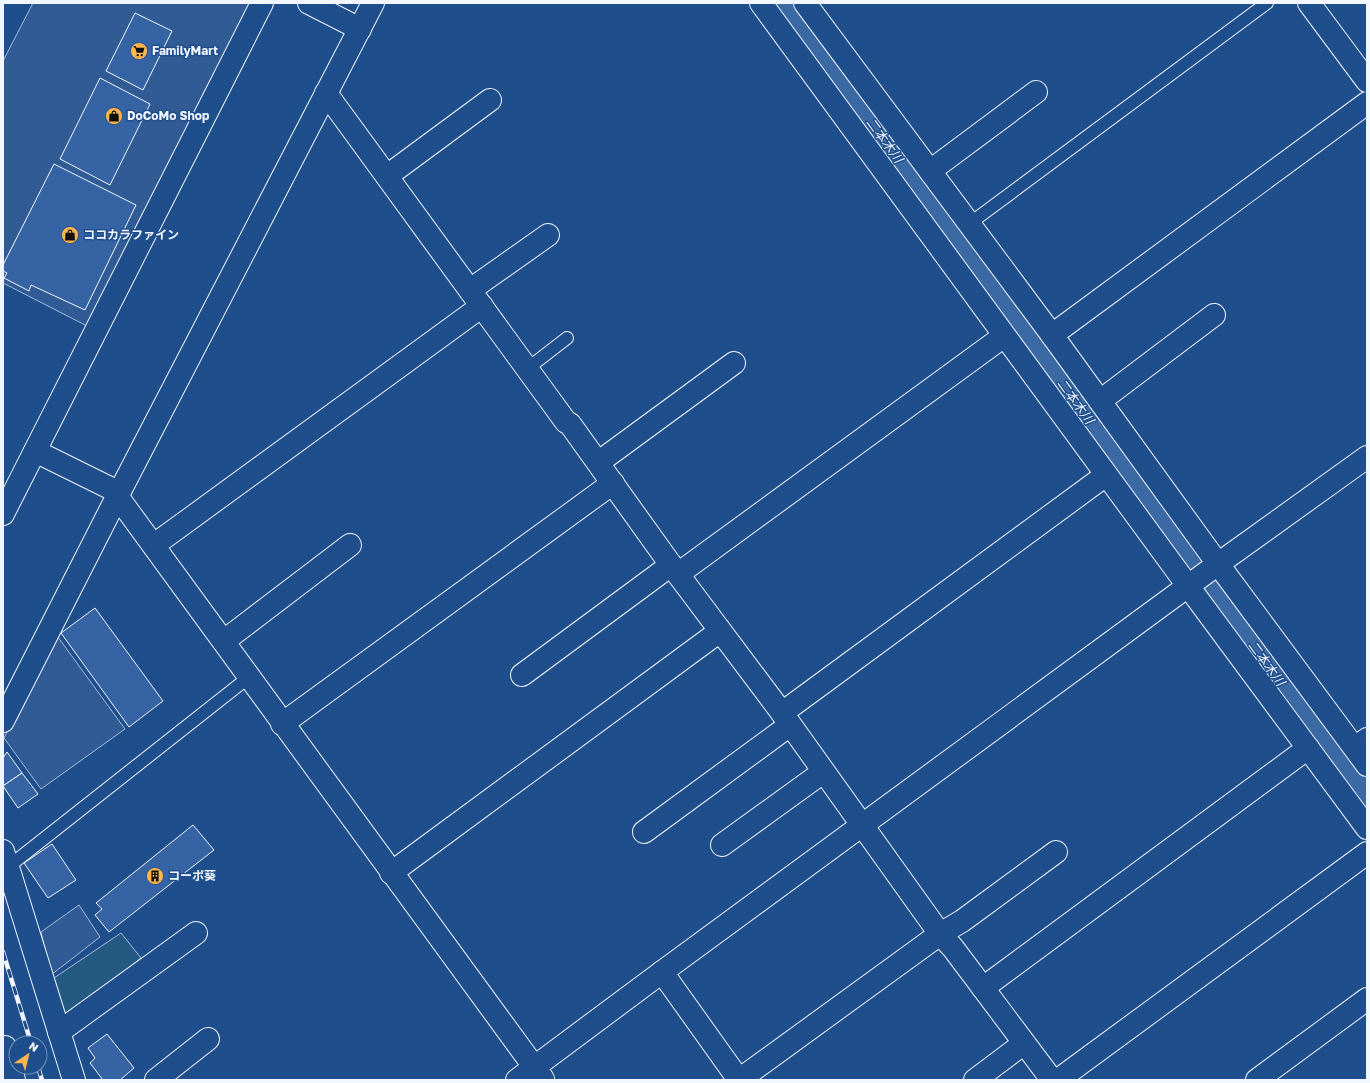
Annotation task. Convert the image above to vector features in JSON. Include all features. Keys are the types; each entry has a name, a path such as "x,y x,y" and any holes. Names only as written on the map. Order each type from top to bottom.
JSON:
{"street":[{"path":"3,514 262,3"},
{"path":"309,3 360,29"},
{"path":"3,722 117,496 373,3"},
{"path":"761,3 1106,475 1367,828"},
{"path":"805,3 1052,335 1218,564 1363,751"},
{"path":"1309,3 1367,81"},
{"path":"930,172 1036,92"},
{"path":"326,93 566,422 570,424 599,462 674,569 786,719 940,934 983,988 1023,1044 1052,1080"},
{"path":"387,176 490,100"},
{"path":"1052,335 1367,103"},
{"path":"154,545 476,298 548,235"},
{"path":"1100,401 1214,315"},
{"path":"522,674 674,569 1004,336"},
{"path":"599,462 734,363"},
{"path":"35,451 112,489 224,641 282,724 391,873 532,1076 662,972 1218,564 1367,457"},
{"path":"644,832 786,719 1106,475"},
{"path":"282,724 613,483"},
{"path":"224,641 350,545"},
{"path":"391,873 720,631"},
{"path":"983,988 1308,748"},
{"path":"722,845 823,772"},
{"path":"662,972 739,1080 1056,852"},
{"path":"1058,1080 1367,853"},
{"path":"6,859 74,1080"},
{"path":"59,1032 196,933"},
{"path":"1257,1080 1367,999"},
{"path":"156,1080 208,1039"},
{"path":"975,1080 1023,1044"},
{"path":"3,1048 5,1047 14,1080"}],"lane":[{"path":"969,224 1267,3"},
{"path":"527,369 567,338"},
{"path":"6,859 249,677"}],"shaded area":[{"path":"33,3 250,3 87,326 3,283 3,61"},
{"path":"55,633 125,729 41,789 4,738"},
{"path":"79,905 100,937 51,975 41,932"},
{"path":"121,933 141,958 66,1018 54,978"}],"building":[{"name":"FamilyMart","path":"135,13 172,31 143,90 106,71"},
{"path":"100,78 150,104 110,185 60,159"},
{"name":"ココカラファイン","path":"54,164 136,205 85,310 31,285 29,291 4,278 7,273 3,271 3,265"},
{"path":"95,608 163,701 129,727 61,633"},
{"path":"7,752 22,773 3,786 3,758"},
{"path":"22,773 38,794 18,808 3,786"},
{"name":"コーポ葵","path":"193,825 214,850 109,932 95,915 102,909 96,903"},
{"path":"52,844 76,880 48,898 24,863"},
{"path":"107,1034 134,1068 120,1080 103,1080 90,1063 95,1058 88,1048"}],"waterway":[{"name":"二本木川","path":"785,3 1194,566 1367,800"}],"railway":[{"path":"3,952 29,1035"},
{"path":"40,1075 42,1080"}],"place":[{"name":"FamilyMart","path":"139,51"},
{"name":"DoCoMo Shop","path":"114,116"},
{"name":"ココカラファイン","path":"70,235"},
{"name":"コーポ葵","path":"155,876"}]}
